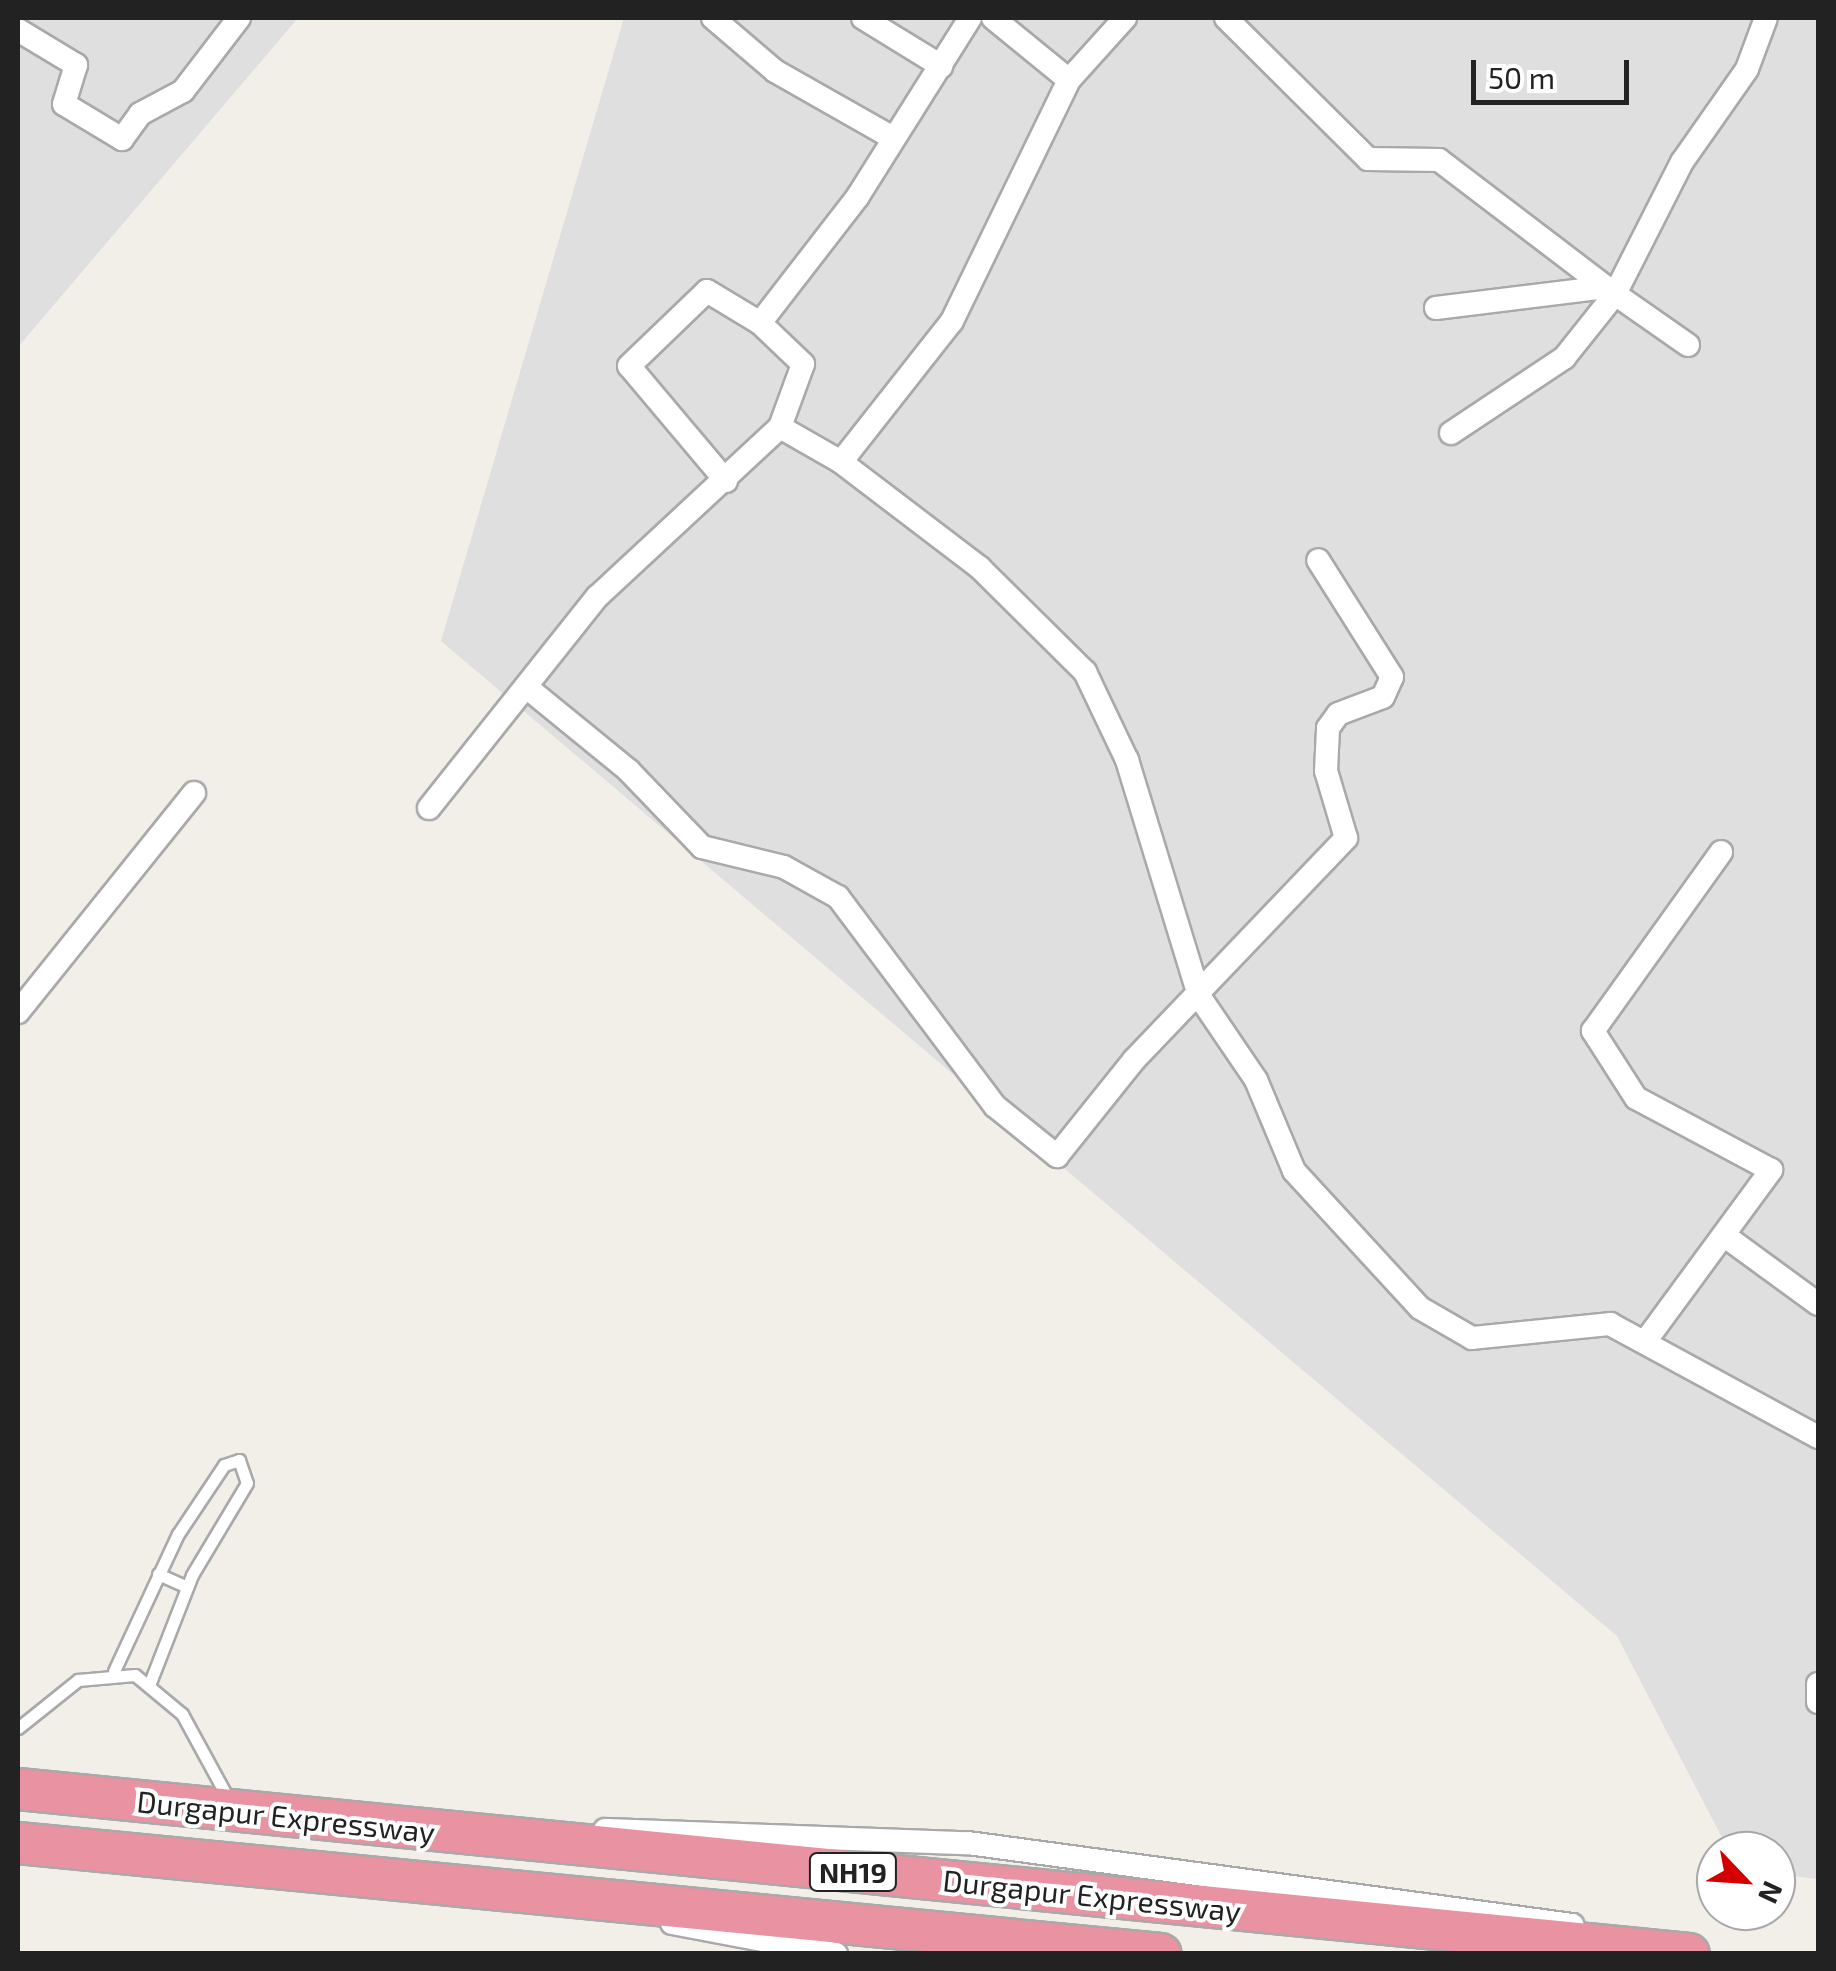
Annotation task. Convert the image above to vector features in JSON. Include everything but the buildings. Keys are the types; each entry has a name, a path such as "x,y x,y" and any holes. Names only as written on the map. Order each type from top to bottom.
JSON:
{"highway":[{"name":"Durgapur Expressway","path":"18,1789 1688,1954"},
{"name":"Durgapur Expressway","path":"18,1843 1161,1954"}],"street":[{"path":"18,30 76,66 64,104 122,139 140,114 182,91 239,18"},
{"path":"714,18 775,71 894,138"},
{"path":"862,18 941,66"},
{"path":"760,323 894,138 970,18"},
{"path":"993,18 1069,80"},
{"path":"841,462 952,322 1069,80 1125,18"},
{"path":"1226,18 1368,159 1439,160 1688,344"},
{"path":"1450,433 1564,358 1611,290 1640,261 1682,162 1746,69 1757,21"},
{"path":"1436,308 1611,290"},
{"path":"429,808 530,690 597,597 726,481 780,427 803,364 760,323 707,291 628,366 726,481"},
{"path":"780,427 841,462 980,568 1085,672 1127,760 1198,996 1256,1080 1294,1171 1435,1320 1472,1338 1583,1320 1647,1338 1818,1437"},
{"path":"530,690 628,770 702,847 784,866 838,897 995,1106 1054,1156 1198,996 1341,847 1348,832 1326,771 1328,728 1392,684 1318,560"},
{"path":"18,1012 194,793"},
{"path":"1647,1338 1770,1180 1766,1161 1636,1098 1593,1031 1721,852"},
{"path":"1725,1236 1818,1304"},
{"path":"1818,1684 1818,1702"},
{"path":"507,1838 742,1829 968,1843 1487,1908 1713,1954"},
{"path":"565,1894 836,1954"}],"lane":[{"path":"114,1671 158,1574 207,1486 240,1460 247,1484 187,1587 150,1683"},
{"path":"158,1574 187,1587"},
{"path":"18,1728 78,1680 114,1671 150,1683 182,1714 234,1810"}],"shaded area":[{"path":"18,18 298,18 18,347"},
{"path":"624,18 1818,18 1818,1879 1796,1876 1796,1831 1719,1831 1617,1636 441,641"}]}
